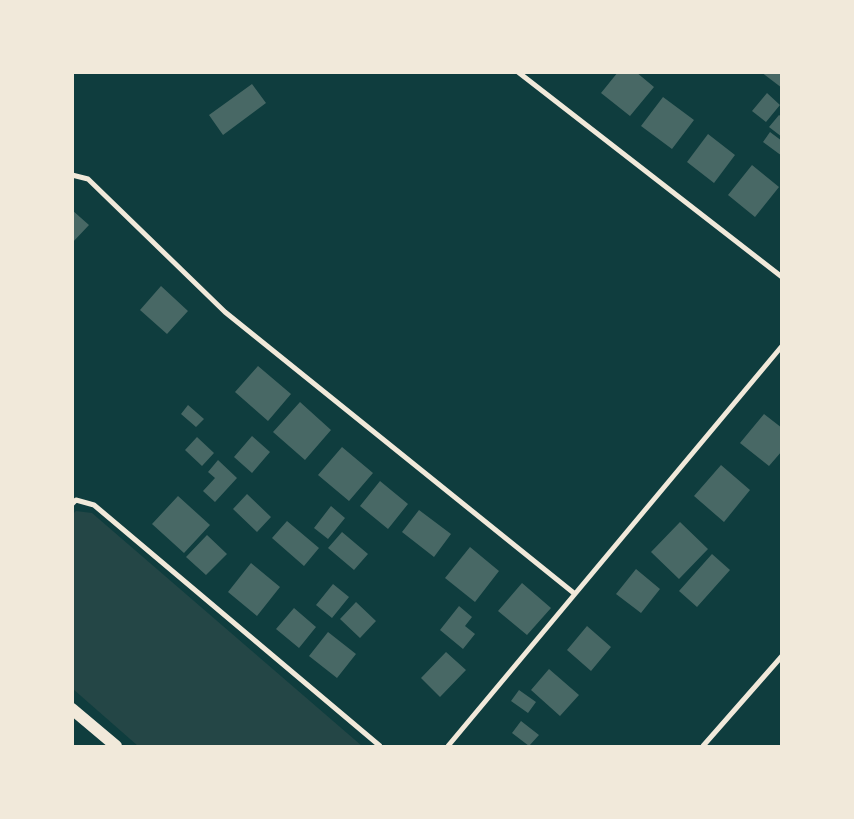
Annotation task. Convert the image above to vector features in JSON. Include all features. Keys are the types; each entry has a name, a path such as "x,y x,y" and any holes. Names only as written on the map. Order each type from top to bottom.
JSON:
{"main road":[{"path":"72,709 116,746"}],"street":[{"path":"518,72 782,277"},
{"path":"72,175 88,178 225,312 575,594"},
{"path":"448,746 782,346"},
{"path":"72,504 76,500 94,505 380,746"},
{"path":"704,746 782,656"}],"shaded area":[{"path":"76,511 92,513 362,746 138,746 73,689 72,515"}],"building":[{"path":"618,72 636,72 654,87 630,116 601,93"},
{"path":"761,72 782,72 782,88"},
{"path":"252,84 266,103 223,135 209,115"},
{"path":"767,93 780,105 766,122 752,111"},
{"path":"663,97 694,120 672,149 641,126"},
{"path":"779,115 782,117 782,137 769,127"},
{"path":"770,132 782,141 782,156 763,142"},
{"path":"708,134 735,155 714,183 687,162"},
{"path":"752,165 779,187 755,217 728,195"},
{"path":"72,210 89,225 72,243"},
{"path":"161,286 188,311 167,334 140,310"},
{"path":"258,366 291,394 268,421 235,392"},
{"path":"300,402 331,430 305,460 273,432"},
{"path":"188,405 204,419 196,427 181,414"},
{"path":"764,414 782,428 782,451 769,466 740,443"},
{"path":"252,436 270,452 252,473 234,457"},
{"path":"197,437 214,453 202,466 185,450"},
{"path":"342,447 373,473 349,501 318,475"},
{"path":"218,460 237,478 215,502 203,491 215,478 208,472"},
{"path":"721,465 750,490 724,522 694,496"},
{"path":"380,481 408,504 388,529 360,506"},
{"path":"247,494 271,517 257,532 233,509"},
{"path":"178,496 210,525 184,553 152,524"},
{"path":"331,506 345,518 328,539 314,528"},
{"path":"419,510 451,534 434,557 402,532"},
{"path":"287,521 319,548 304,566 272,538"},
{"path":"680,522 708,549 679,579 651,552"},
{"path":"342,532 368,554 354,570 328,548"},
{"path":"207,535 227,554 206,575 186,557"},
{"path":"470,547 499,571 475,602 445,578"},
{"path":"712,554 730,570 697,607 679,591"},
{"path":"251,563 280,587 257,616 228,592"},
{"path":"636,569 660,589 641,613 616,594"},
{"path":"522,583 551,608 527,635 498,611"},
{"path":"333,584 349,597 332,618 316,605"},
{"path":"356,602 376,621 360,638 340,619"},
{"path":"459,606 472,617 465,626 475,634 463,649 440,630"},
{"path":"294,608 316,627 299,648 276,629"},
{"path":"587,626 611,647 591,671 567,650"},
{"path":"328,632 356,654 337,678 309,656"},
{"path":"446,652 466,670 440,697 421,678"},
{"path":"549,669 579,695 560,716 531,690"},
{"path":"519,690 536,702 528,713 511,701"},
{"path":"521,721 539,735 529,746 512,733"}]}
